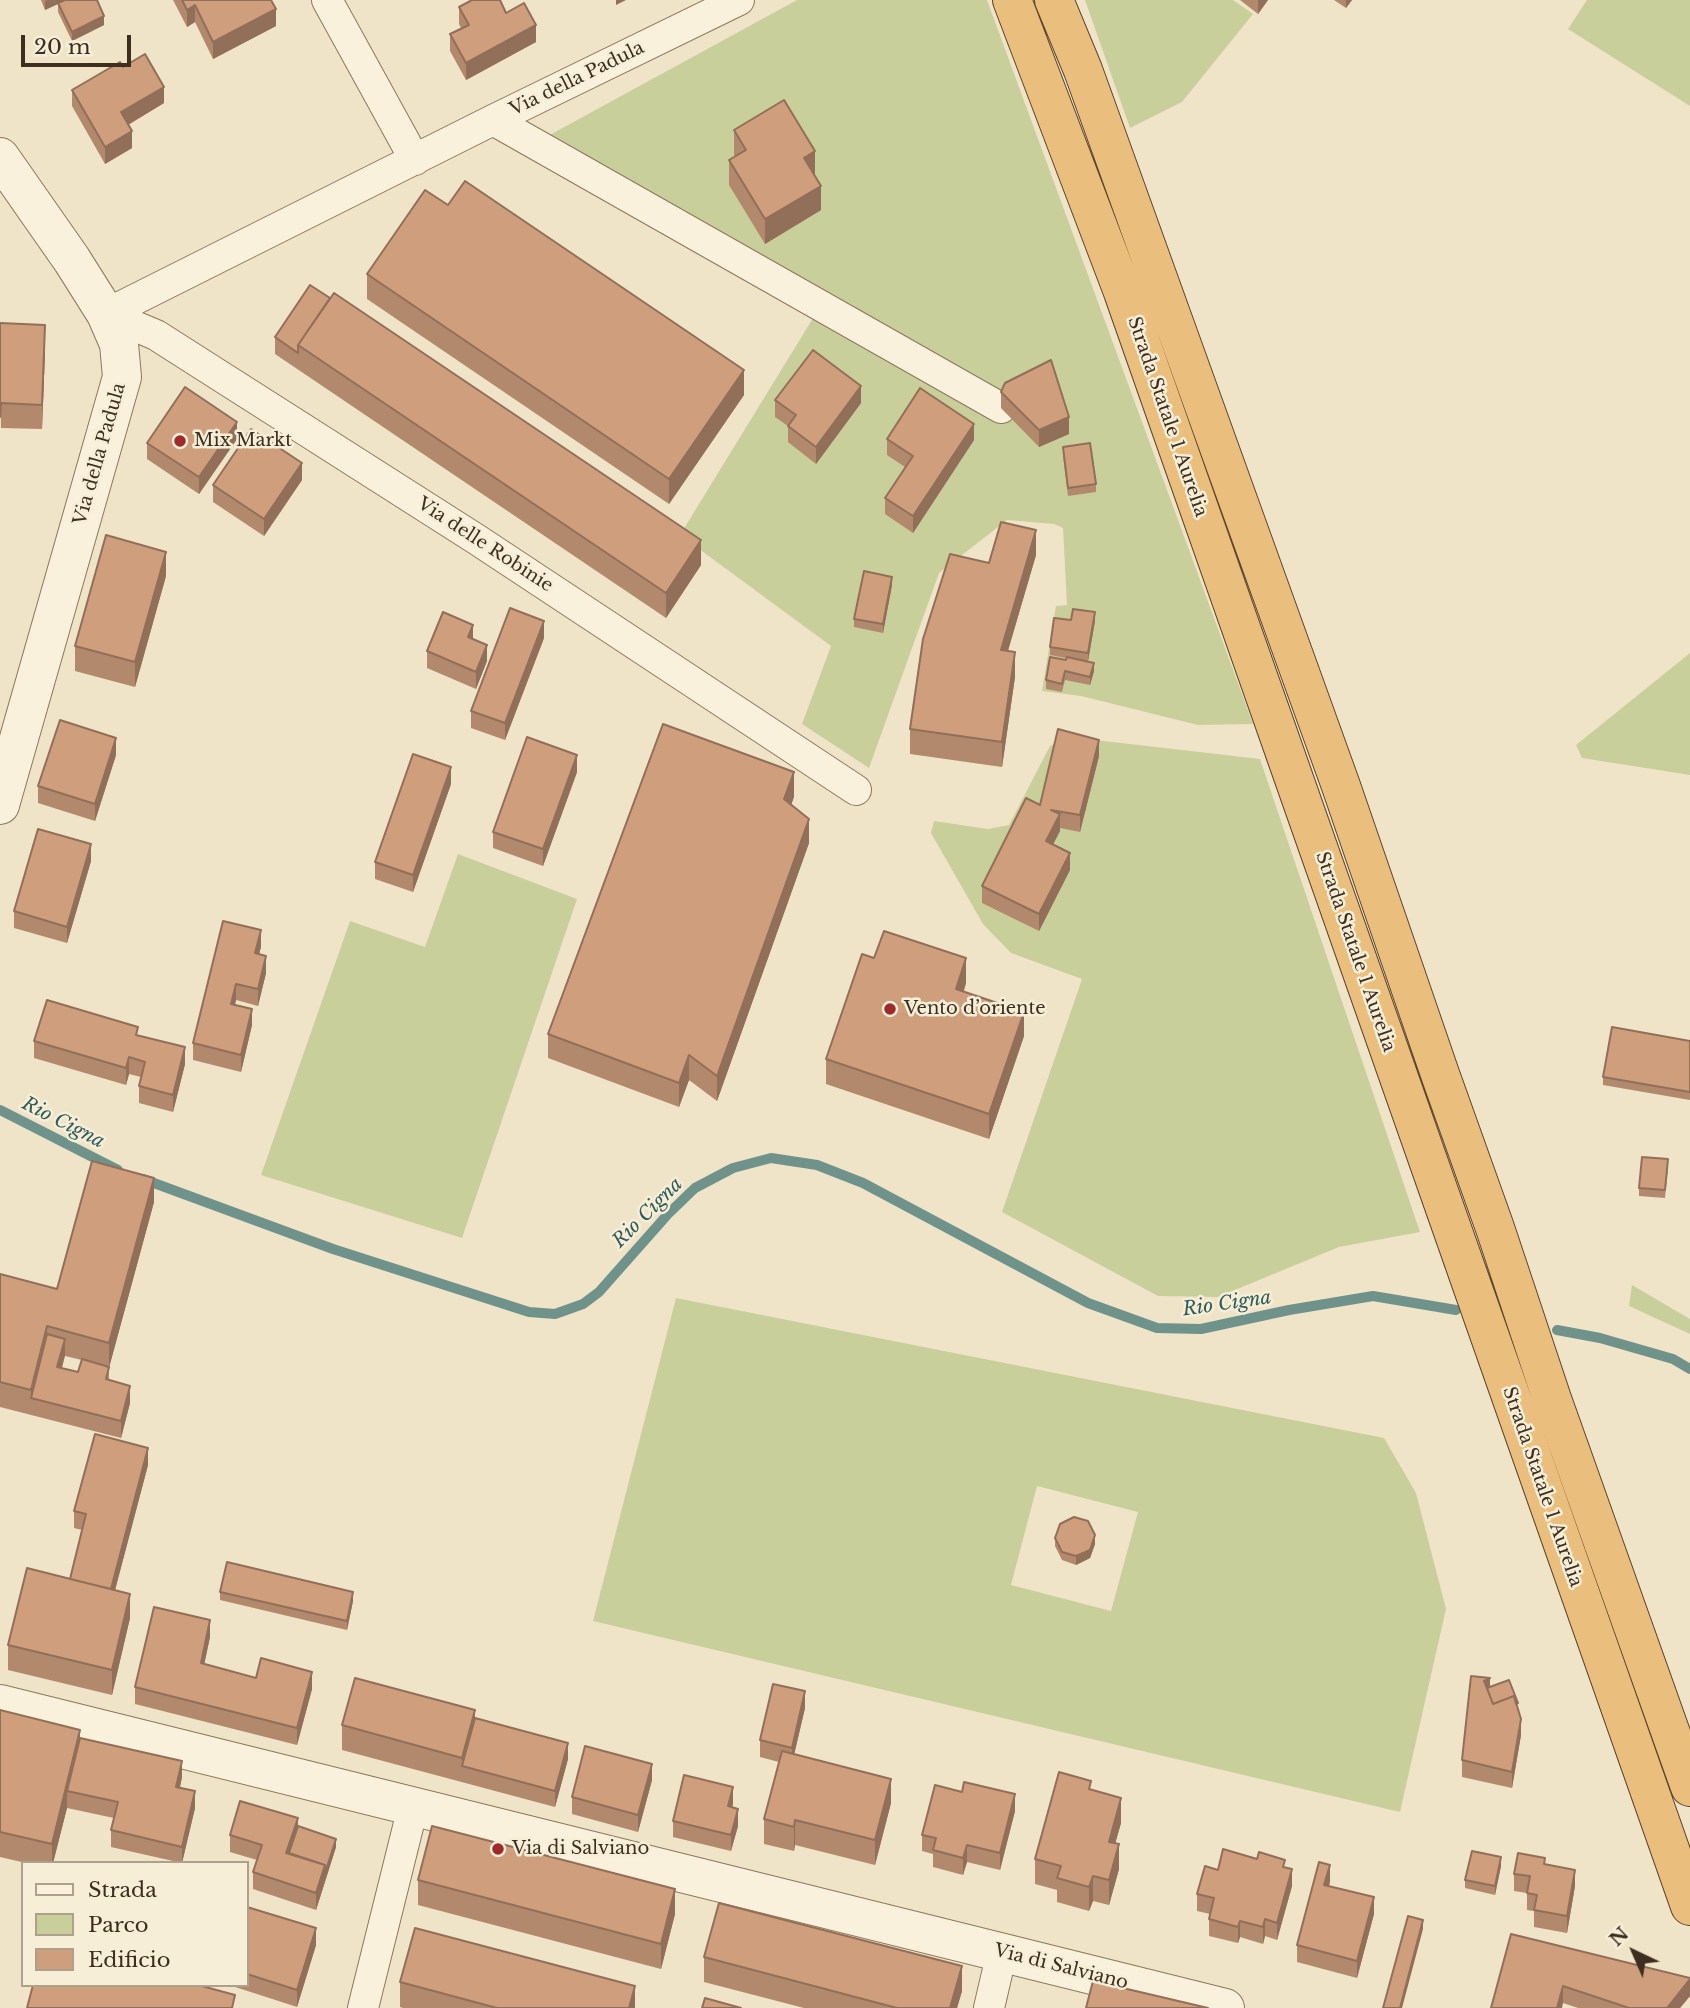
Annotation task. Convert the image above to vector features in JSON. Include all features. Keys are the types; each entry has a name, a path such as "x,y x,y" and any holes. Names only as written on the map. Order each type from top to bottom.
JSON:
{"highway":[{"name":"Strada Statale 1 Aurelia","path":"1012,0 1123,292 1690,1906"},
{"path":"1054,0 1083,70 1345,799 1552,1399 1690,1787"}],"street":[{"path":"327,0 415,160"},
{"name":"Via della Padula","path":"0,806 122,377 119,344 106,314 739,0"},
{"path":"493,120 1001,408"},
{"path":"0,157 106,314"},
{"name":"Via delle Robinie","path":"106,314 156,335 179,349 476,539 856,790"},
{"name":"Via di Salviano","path":"0,1704 1225,2008"},
{"path":"363,2008 413,1807"},
{"path":"989,2008 1002,1952"}],"green space":[{"path":"797,0 987,0 1253,724 1198,725 1081,696 1042,691 1056,606 1067,605 1063,528 1054,524 1007,520 939,573 869,768 802,724 831,646 680,535 818,310 546,137"},
{"path":"1085,0 1233,0 1253,14 1182,102 1130,128"},
{"path":"1587,0 1690,0 1690,106 1568,29"},
{"path":"1690,653 1690,775 1582,758 1576,745"},
{"path":"1069,737 1260,759 1420,1232 1339,1247 1218,1297 1158,1296 1002,1212 1082,979 1011,953 983,924 931,833 934,821 988,829 1009,825 1050,746"},
{"path":"458,854 577,899 462,1238 261,1175 350,921 425,947"},
{"path":"1632,1285 1690,1319 1690,1334 1629,1306"},
{"path":"676,1298 1384,1438 1416,1493 1446,1609 1400,1812 593,1621","holes":["1037,1486 1138,1512 1111,1611 1011,1585"]}],"building":[{"path":"65,0 97,0 104,16 72,32 58,3"},
{"path":"182,0 271,0 276,9 213,42 195,5 187,10"},
{"path":"472,0 500,0 506,13 524,3 536,25 466,63 450,34 469,25 459,7"},
{"path":"145,54 164,87 121,112 132,131 105,147 72,90 120,62 123,67"},
{"path":"784,100 815,151 804,158 821,186 765,219 729,160 746,150 734,130"},
{"path":"465,181 744,370 669,479 367,274 425,190 448,205"},
{"path":"310,285 330,298 298,345 298,353 275,337"},
{"path":"334,293 701,540 666,593 298,345"},
{"path":"0,323 45,325 42,405 1,403 0,417"},
{"path":"813,350 861,386 816,447 788,426 796,415 775,400"},
{"path":"1051,360 1069,417 1039,430 1001,392 1005,383"},
{"path":"185,387 237,422 199,477 147,443"},
{"path":"920,388 974,424 913,516 885,498 913,456 887,439"},
{"path":"251,429 302,463 264,519 213,485"},
{"path":"1090,443 1096,484 1068,488 1063,447"},
{"path":"1001,522 1036,530 1001,650 1015,652 1002,742 910,729 923,639 950,554 989,563"},
{"path":"106,535 166,552 135,662 75,646"},
{"path":"864,571 892,577 883,624 854,619"},
{"path":"510,608 544,621 505,723 471,711"},
{"path":"1073,609 1095,612 1088,653 1050,647 1054,618 1071,620"},
{"path":"443,612 473,625 468,637 487,645 476,672 427,651"},
{"path":"1050,657 1066,660 1067,657 1094,663 1090,677 1065,671 1062,684 1046,680"},
{"path":"60,720 116,738 95,804 38,786"},
{"path":"663,724 794,772 784,799 809,819 717,1076 689,1055 679,1083 548,1034"},
{"path":"1058,729 1099,740 1080,815 1051,810 1060,814 1046,841 1070,853 1039,914 982,886 1026,798 1040,805"},
{"path":"527,737 577,755 543,849 493,832"},
{"path":"413,754 451,767 413,875 375,862"},
{"path":"38,829 91,844 67,927 14,911"},
{"path":"223,921 261,930 255,953 266,956 258,989 236,984 231,1004 252,1009 241,1055 193,1043"},
{"path":"884,931 966,958 956,989 1024,1012 989,1114 826,1059 862,954 874,958"},
{"path":"47,1000 138,1027 136,1035 185,1047 173,1095 139,1086 145,1062 129,1057 126,1068 34,1041"},
{"path":"1612,1027 1690,1041 1690,1092 1603,1077"},
{"path":"1642,1157 1668,1159 1665,1190 1639,1188"},
{"path":"92,1161 154,1178 109,1343 47,1326 31,1390 0,1382 0,1274 57,1289"},
{"path":"47,1334 65,1339 57,1367 78,1372 82,1359 109,1367 106,1379 130,1386 121,1421 31,1398"},
{"path":"95,1434 148,1448 111,1589 70,1579 86,1514 74,1511"},
{"path":"1074,1517 1088,1521 1095,1535 1090,1550 1076,1556 1062,1552 1055,1538 1060,1524"},
{"path":"227,1562 353,1592 347,1621 220,1592"},
{"path":"27,1568 130,1594 112,1670 8,1645"},
{"path":"154,1607 210,1620 201,1663 256,1678 261,1658 312,1672 297,1728 135,1687"},
{"path":"1471,1676 1490,1678 1484,1681 1493,1704 1514,1696 1521,1719 1512,1772 1462,1760"},
{"path":"355,1678 475,1710 462,1758 342,1725"},
{"path":"1509,1680 1518,1703 1516,1704 1514,1696 1493,1704 1487,1688"},
{"path":"773,1684 805,1691 792,1748 760,1740"},
{"path":"0,1710 80,1730 52,1844 0,1832"},
{"path":"475,1718 568,1743 555,1791 462,1766"},
{"path":"80,1738 182,1761 176,1787 195,1791 182,1847 111,1830 118,1802 67,1791"},
{"path":"585,1746 652,1764 638,1815 572,1797"},
{"path":"782,1751 891,1779 875,1840 795,1820 794,1827 764,1819"},
{"path":"1059,1772 1091,1781 1089,1789 1121,1798 1109,1842 1119,1844 1109,1880 1093,1876 1089,1887 1057,1878 1061,1866 1035,1859"},
{"path":"684,1775 733,1787 728,1806 738,1809 731,1835 673,1821"},
{"path":"964,1782 1015,1794 1000,1853 967,1845 963,1858 933,1850 936,1838 922,1835 935,1785 962,1792"},
{"path":"240,1801 298,1818 286,1853 325,1865 316,1893 253,1872 262,1845 230,1835"},
{"path":"298,1826 336,1839 325,1873 325,1865 289,1853"},
{"path":"432,1826 675,1889 661,1944 418,1880"},
{"path":"1223,1849 1257,1859 1259,1852 1285,1860 1283,1867 1292,1869 1277,1923 1265,1919 1263,1927 1240,1921 1238,1927 1209,1919 1214,1898 1197,1894 1205,1866 1218,1870"},
{"path":"1472,1851 1501,1857 1495,1886 1465,1880"},
{"path":"1518,1853 1545,1858 1544,1864 1575,1870 1567,1916 1534,1910 1537,1895 1527,1893 1530,1876 1514,1874"},
{"path":"1319,1862 1330,1865 1324,1885 1374,1897 1357,1961 1297,1945"},
{"path":"719,1903 962,1966 950,2008 897,2008 704,1957"},
{"path":"248,1907 316,1928 297,1990 248,1974"},
{"path":"1408,1916 1423,1920 1400,2008 1383,2008"},
{"path":"415,1928 635,1986 629,2008 497,2008 400,1982"},
{"path":"1511,1934 1690,1979 1667,2008 1629,2008 1563,1986 1557,2008 1491,2008"},
{"path":"1093,1981 1208,2008 1086,2008"},
{"path":"32,1987 205,1987 235,1995 232,2008 27,2008"},
{"path":"705,1998 741,2008 702,2008"}],"waterway":[{"name":"Rio Cigna","path":"0,1110 118,1170"},
{"name":"Rio Cigna","path":"143,1179 333,1249 529,1312 555,1314 583,1304 599,1292 668,1214 695,1188 733,1168 771,1158 817,1165 863,1183 1088,1303 1157,1328 1201,1329 1373,1296 1456,1310"},
{"name":"Rio Cigna","path":"1557,1330 1600,1338 1673,1359 1690,1369"}],"place":[{"name":"Mix Markt","path":"180,441"},
{"name":"Vento d’oriente","path":"890,1009"},
{"name":"Via di Salviano","path":"498,1849"}]}
